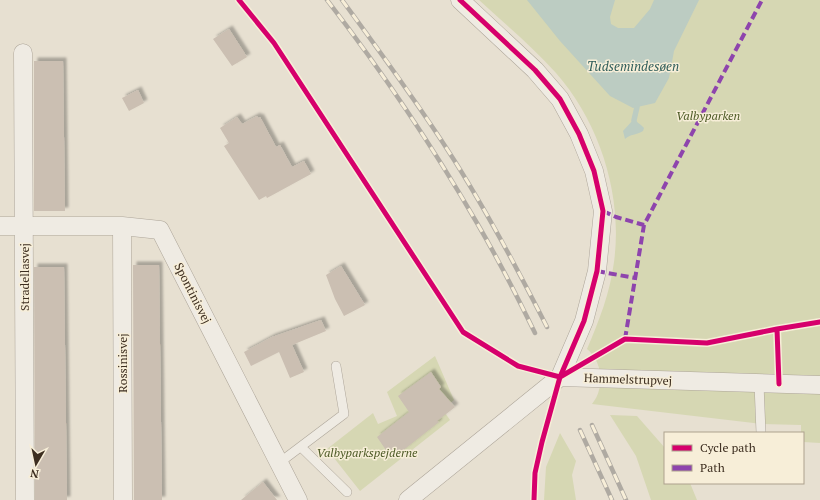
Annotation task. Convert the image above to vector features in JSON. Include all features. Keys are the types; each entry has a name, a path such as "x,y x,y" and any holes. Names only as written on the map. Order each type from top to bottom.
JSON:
{"street":[{"path":"408,500 560,377 584,321 598,271 603,212 594,171 580,134 560,99 535,70 460,0"},
{"name":"Stradellasvej","path":"23,53 25,500"},
{"name":"Spontinisvej","path":"0,226 122,226 160,230 298,500"},
{"name":"Rossinisvej","path":"122,226 123,500"},
{"name":"Hammelstrupvej","path":"560,377 759,384 820,384"}],"lane":[{"path":"280,463 344,414 336,366"},
{"path":"759,384 761,432"},
{"path":"301,447 347,492"}],"green space":[{"name":"Valbyparken","path":"479,0 820,0 820,443 804,442 804,432 801,432 801,425 762,424 592,404 599,392 601,379 597,362 587,349 607,296 614,262 616,237 615,212 611,186 605,162 596,137 585,114 556,73 519,36"},
{"name":"Valbyparkspejderne","path":"435,356 454,400 443,410 450,420 360,491 327,449 373,413 378,424 397,416 387,392"},
{"path":"610,415 637,416 664,447 664,484 690,484 697,500 651,500 636,456"},
{"path":"560,433 576,461 572,475 576,500 544,500 546,467"}],"water":[{"name":"Tudsemindesøen","path":"527,0 615,0 610,17 611,24 618,28 634,28 650,9 654,0 699,0 674,51 669,78 655,103 633,108 610,96 560,41"},
{"path":"633,120 636,120 644,128 643,131 625,139 623,131"}],"building":[{"path":"229,29 247,57 232,66 213,39"},
{"path":"34,61 63,61 65,211 34,211"},
{"path":"138,90 144,103 129,111 122,98"},
{"path":"257,116 258,118 260,117 276,147 280,145 292,167 304,161 311,174 267,198 266,196 259,200 224,146 229,143 220,128 237,117 242,124"},
{"path":"133,265 159,265 162,500 134,500"},
{"path":"341,266 365,305 344,316 335,299 326,275"},
{"path":"34,267 64,267 67,500 35,500"},
{"path":"321,320 326,331 292,345 304,372 290,378 279,352 251,366 244,352 272,337"},
{"path":"431,372 441,387 439,389 455,407 437,421 439,422 392,459 377,437 409,412 398,396"},
{"path":"263,482 277,500 241,500"}],"waterway":[{"path":"634,120 637,107"}],"railway":[{"path":"327,0 387,81 443,166 492,250 535,333"},
{"path":"342,0 409,92 461,171 524,281 547,327"},
{"path":"592,425 626,500"},
{"path":"580,430 612,500"}],"marked path":[{"path":"603,211 616,217 644,225 762,0"},
{"path":"625,339 644,225"},
{"path":"597,271 635,278"}],"cycle path":[{"path":"239,0 274,43 463,332 518,366 560,377 625,339 707,343 777,329"},
{"path":"460,0 535,70 560,99 579,134 594,171 603,211 597,271 584,321 560,377 542,442 535,473 534,500"},
{"path":"779,384 777,329 820,322"}]}
